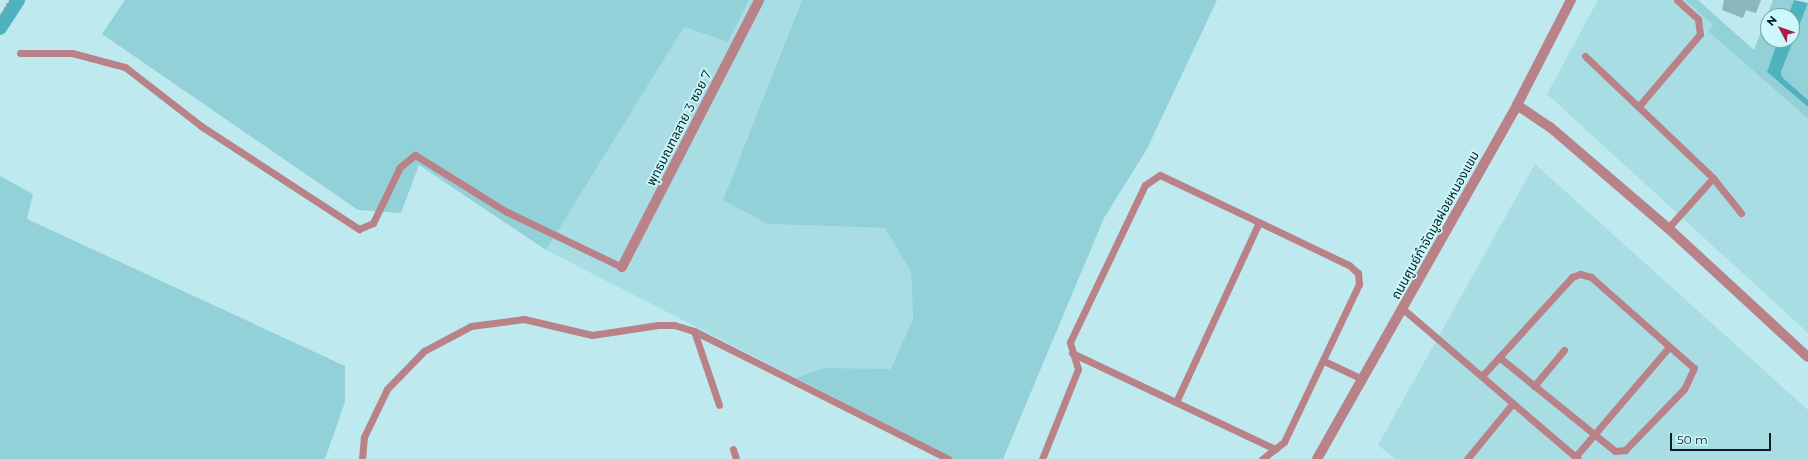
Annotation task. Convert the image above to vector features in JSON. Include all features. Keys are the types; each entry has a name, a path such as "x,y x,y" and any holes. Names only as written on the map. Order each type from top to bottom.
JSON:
{"street":[{"name":"พุทธมณฑลสาย 3 ซอย 7","path":"622,267 760,0"},
{"name":"ถนนศูนย์กำจัดมูลฝอยหนองแขม","path":"1317,459 1518,105 1570,0"},
{"path":"1518,105 1550,127 1668,228 1808,357"}],"lane":[{"path":"1639,106 1700,34 1698,19 1677,0"},
{"path":"20,53 72,53 125,67 201,126 359,229 373,223 400,167 415,155 507,212 622,267"},
{"path":"1585,56 1713,178 1741,213"},
{"path":"1042,459 1078,369 1072,353 1070,342 1152,178 1160,175 1349,265 1358,273 1359,284 1324,361 1284,442 1262,459"},
{"path":"1668,228 1713,178"},
{"path":"1176,402 1259,222"},
{"path":"1482,376 1499,357 1572,277 1580,274 1591,277 1694,368 1684,389 1625,450 1615,451 1593,436 1499,357"},
{"path":"1403,308 1576,458 1593,436 1670,347"},
{"path":"362,459 364,437 387,389 424,351 471,326 524,319 592,334 658,325 674,325 694,331 949,459"},
{"path":"694,331 719,404"},
{"path":"1534,386 1564,350"},
{"path":"1072,353 1275,449"},
{"path":"1324,361 1362,379"},
{"path":"1467,459 1513,403"},
{"path":"733,449 736,459"}],"path":[{"path":"0,18 10,0"}],"shaded area":[{"path":"125,0 749,0 728,42 684,27 546,250 419,165 401,213 358,210 102,34"},
{"path":"749,0 802,0 723,200 767,224 885,228 911,272 913,319 891,370 824,368 796,378 546,250 684,27 728,42"},
{"path":"802,0 1217,0 1147,149 1104,218 1003,459 954,459 796,378 824,368 891,369 913,319 911,272 885,228 767,224 723,200"},
{"path":"1598,0 1685,0 1713,25 1708,31 1808,119 1808,333 1547,94"},
{"path":"1685,0 1698,0 1754,50 1760,34 1760,48 1775,48 1767,72 1808,107 1808,119 1708,31 1713,25"},
{"path":"1773,0 1794,0 1791,8 1770,8"},
{"path":"1794,0 1808,3 1800,23 1800,8 1791,8"},
{"path":"1808,3 1808,100 1782,77 1781,72 1790,48 1800,48 1800,23"},
{"path":"1775,48 1790,48 1781,72 1782,77 1808,100 1808,107 1767,72"},
{"path":"1535,164 1808,410 1808,459 1395,459 1378,445"},
{"path":"0,176 33,194 27,219 345,366 345,402 325,459 0,459"}],"building":[{"path":"1724,0 1761,0 1756,13 1746,10 1743,18 1722,10"}],"waterway":[{"path":"0,28 18,0"}]}
